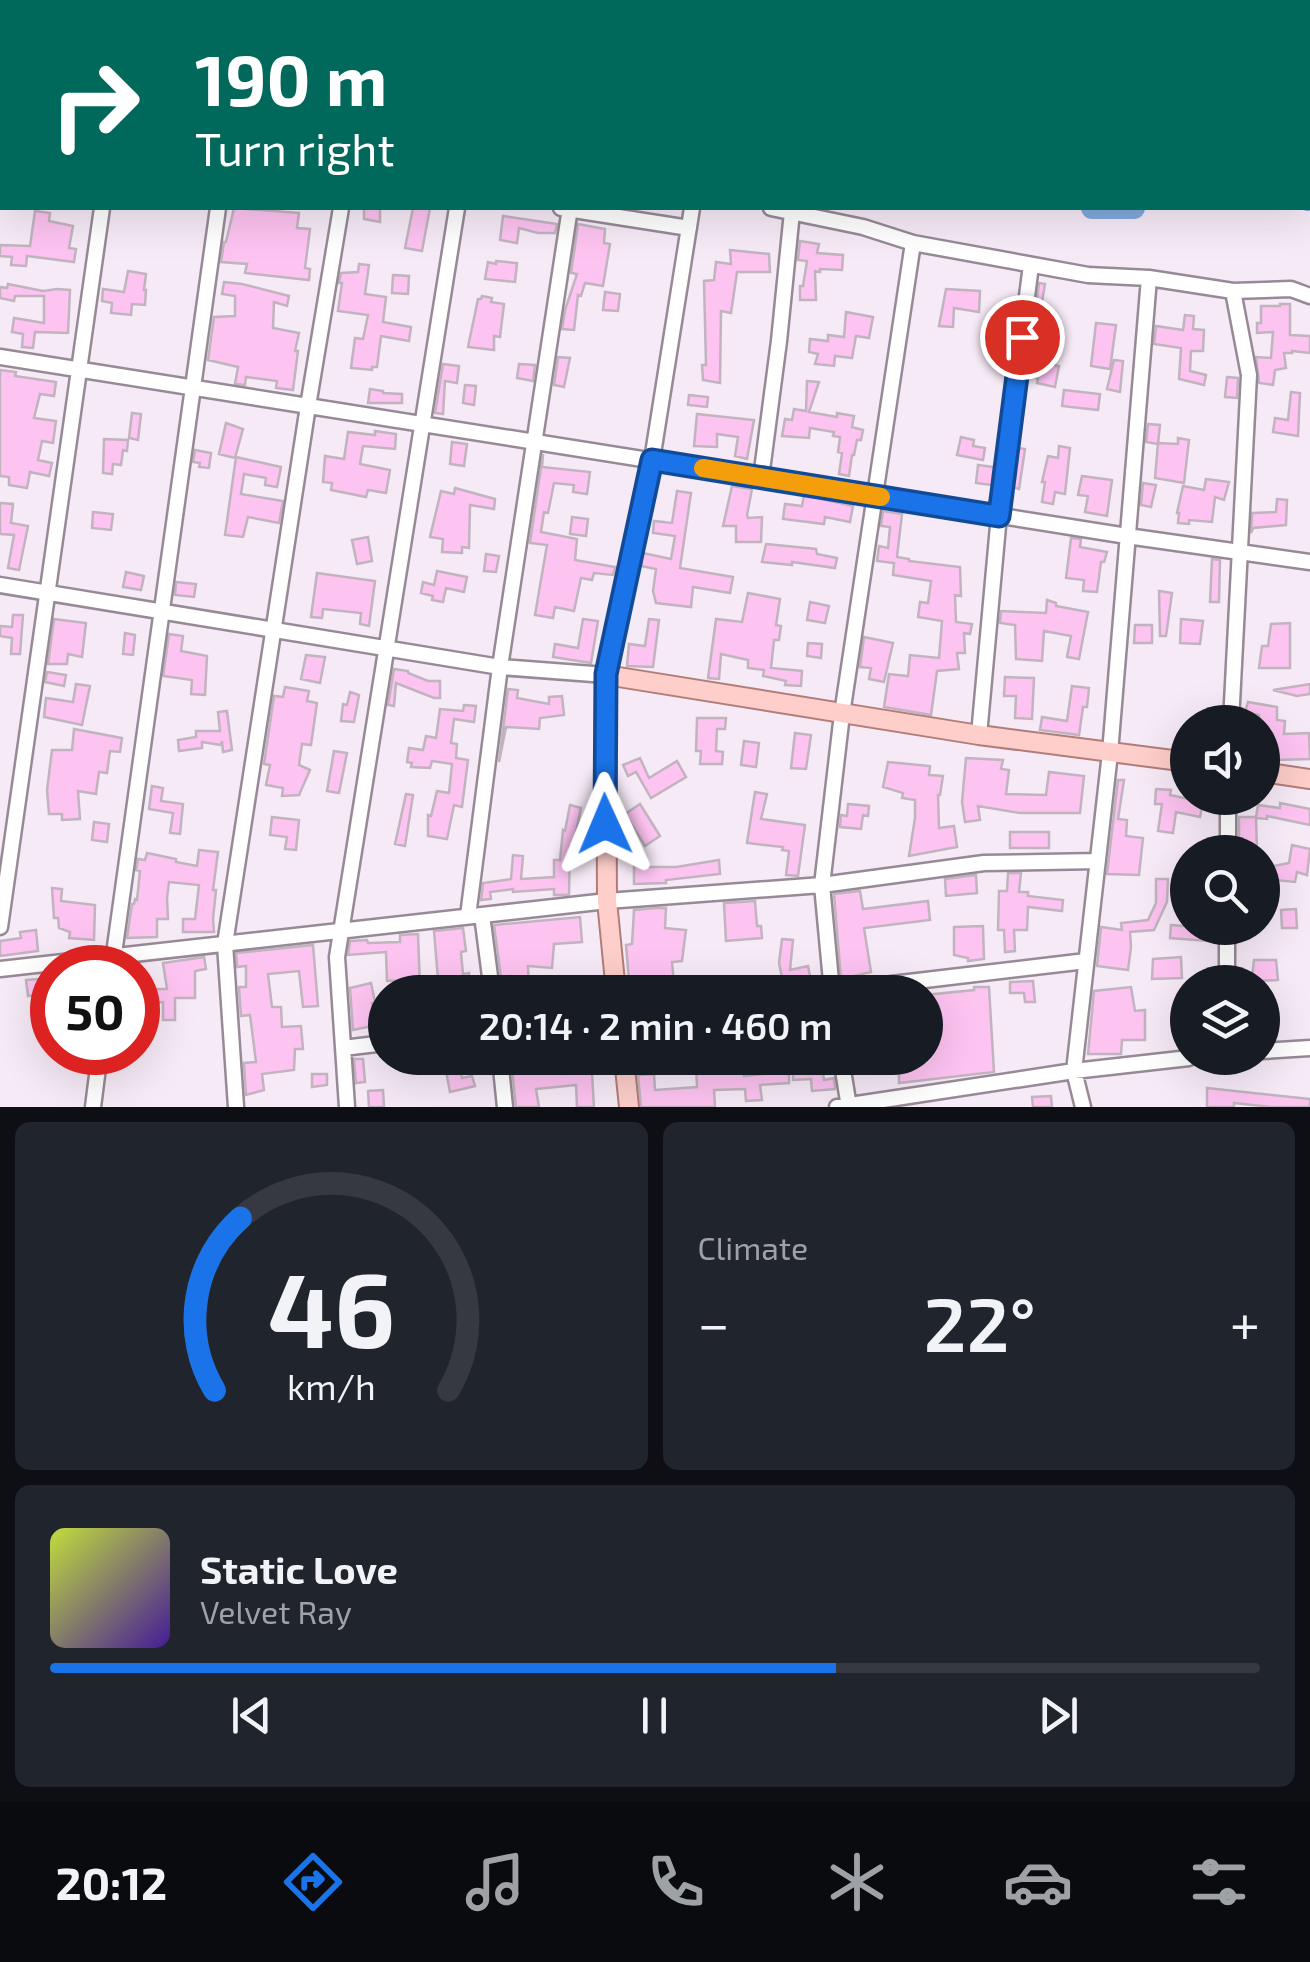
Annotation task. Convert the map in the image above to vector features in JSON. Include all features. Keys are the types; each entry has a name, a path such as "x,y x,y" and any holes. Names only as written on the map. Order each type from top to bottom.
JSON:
{"main road":[{"path":"614,975 606,901 606,674 979,735 1170,760"},
{"path":"1280,775 1310,779"},
{"path":"626,1075 629,1107"}],"street":[{"path":"0,927 102,210"},
{"path":"115,945 218,210"},
{"path":"236,1107 224,944 341,210"},
{"path":"347,1107 337,957 458,210"},
{"path":"488,975 475,916 500,667 566,210"},
{"path":"578,210 689,228"},
{"path":"0,585 500,667 606,674 652,460 692,210"},
{"path":"782,210 863,227 913,243 1088,275 1149,278 1233,291 1290,289 1310,296"},
{"path":"761,478 780,341 792,212"},
{"path":"830,975 822,885 842,714 913,243"},
{"path":"979,735 999,516 1031,265"},
{"path":"1083,1107 1074,1070 1110,753 1149,278"},
{"path":"1233,291 1249,375 1233,705"},
{"path":"0,357 1310,562"},
{"path":"160,954 342,930 606,901 822,885 984,863 1098,862"},
{"path":"943,978 1086,961"},
{"path":"0,969 30,967"},
{"path":"343,1048 368,1044"},
{"path":"1280,1050 1310,1048"},
{"path":"837,1107 1074,1070 1170,1060"},
{"path":"93,1107 97,1075"},
{"path":"502,1075 505,1107"},
{"path":"843,1075 848,1106"}],"building":[{"path":"234,210 299,213 297,228 310,229 305,268 310,269 309,280 245,273 247,264 221,262"},
{"path":"364,210 380,210 380,222 364,219"},
{"path":"413,210 430,210 422,251 405,248"},
{"path":"35,211 50,213 49,221 73,226 69,248 76,249 74,262 27,256 26,266 11,265 12,257 0,256 0,245 30,246"},
{"path":"503,216 557,224 555,233 519,228 517,243 500,240"},
{"path":"578,224 605,229 604,243 610,244 603,286 585,283 581,296 578,295 574,330 562,329 577,274 571,273"},
{"path":"800,241 819,244 817,253 843,255 842,270 815,271 816,300 800,300 807,261 798,260"},
{"path":"730,250 769,254 770,272 737,272 731,313 721,311 720,383 703,380 704,281 714,280 716,262 731,264"},
{"path":"488,262 517,263 515,282 485,279"},
{"path":"359,264 369,265 365,294 386,297 383,322 411,327 409,341 381,336 377,367 372,370 351,368 355,338 363,339 368,315 338,311 341,273 358,272"},
{"path":"128,271 146,274 145,305 132,304 131,315 111,313 112,303 102,301 103,289 124,292"},
{"path":"393,275 409,276 408,294 392,293"},
{"path":"224,282 289,296 287,306 274,302 273,328 299,333 293,390 276,388 277,381 246,377 245,385 235,384 238,367 208,360 214,317 235,316 235,296 222,294"},
{"path":"1039,283 1045,284 1036,338 1032,337"},
{"path":"8,284 43,291 70,290 68,333 35,332 33,348 22,347 23,334 12,332 14,318 44,323 44,296 15,296 14,301 0,298 0,287 7,288"},
{"path":"946,289 980,291 979,312 954,308 953,327 939,326"},
{"path":"605,292 620,294 618,311 603,310"},
{"path":"482,296 504,304 500,337 494,336 494,350 468,347 478,299"},
{"path":"1290,304 1290,335 1310,336 1310,353 1284,353 1286,368 1275,370 1273,385 1259,383 1256,357 1271,358 1273,332 1257,333 1261,306"},
{"path":"846,312 873,317 869,338 856,336 852,358 835,356 834,366 815,364 818,354 809,352 810,339 828,341 828,335 844,337"},
{"path":"1185,315 1194,316 1193,329 1204,330 1203,351 1191,351 1190,371 1206,375 1204,385 1179,379 1181,348 1154,344 1156,326 1183,330"},
{"path":"1096,323 1116,325 1110,369 1091,366"},
{"path":"1031,346 1041,347 1039,362 1059,366 1055,387 1037,383 1038,378 1028,375"},
{"path":"558,357 570,358 564,387 554,385"},
{"path":"1114,360 1123,361 1120,392 1107,389"},
{"path":"443,364 459,366 457,383 445,381 443,414 435,413"},
{"path":"519,364 535,365 533,381 517,378"},
{"path":"0,370 56,382 54,396 40,394 34,418 56,421 53,443 42,441 38,460 52,463 49,476 30,472 27,488 9,485 9,477 0,476"},
{"path":"1227,377 1238,378 1237,398 1225,397"},
{"path":"807,381 819,382 809,412 854,416 852,427 863,430 852,455 849,476 839,474 842,453 838,452 840,437 833,436 834,432 810,428 809,438 782,436 785,419 792,420 794,409 806,411"},
{"path":"465,385 476,386 474,405 463,403"},
{"path":"370,389 402,394 402,403 368,403"},
{"path":"1064,390 1100,394 1098,410 1062,406"},
{"path":"1291,392 1300,393 1298,436 1273,432 1275,418 1288,420"},
{"path":"689,395 708,397 707,407 688,405"},
{"path":"132,413 141,414 138,440 129,438"},
{"path":"697,414 754,420 747,459 735,456 738,437 717,434 717,447 694,446"},
{"path":"226,423 243,429 235,458 219,454"},
{"path":"1148,424 1160,425 1158,444 1146,442"},
{"path":"375,431 396,434 395,449 363,446 360,464 390,470 386,493 368,490 366,497 331,490 332,483 323,482 325,456 344,459 348,432 375,435"},
{"path":"961,437 974,440 973,446 985,448 983,460 957,455"},
{"path":"1178,438 1189,440 1184,483 1155,478 1158,443 1178,444"},
{"path":"104,439 128,440 121,465 113,464 112,474 103,473"},
{"path":"452,442 467,444 464,466 450,464"},
{"path":"1059,446 1070,448 1065,494 1055,492 1053,504 1042,502 1048,456 1058,458"},
{"path":"1018,448 1025,449 1019,489 1013,487"},
{"path":"195,450 211,453 209,468 193,462"},
{"path":"543,454 542,467 590,472 587,494 573,492 574,485 554,483 541,532 577,539 575,560 615,567 613,575 594,573 592,580 581,578 574,611 555,607 553,618 535,615 547,545 530,543"},
{"path":"236,457 281,467 277,487 265,485 266,478 244,474 241,494 283,501 279,523 248,517 243,537 225,535"},
{"path":"978,465 994,467 992,485 976,483"},
{"path":"1082,476 1112,480 1107,516 1085,512 1088,496 1078,495"},
{"path":"1206,479 1229,482 1224,500 1215,497 1212,522 1178,523 1183,486 1204,490"},
{"path":"1143,483 1156,485 1151,507 1141,505"},
{"path":"732,486 752,489 747,515 762,517 761,542 736,542 736,526 723,526"},
{"path":"455,488 495,499 494,509 470,505 469,548 462,547 462,553 442,552 443,539 430,537 441,491 454,494"},
{"path":"677,491 691,493 680,568 733,577 730,593 693,587 691,607 656,603 656,569 641,566 643,553 671,559 675,536 653,533 654,521 672,523"},
{"path":"804,495 853,506 850,522 825,517 824,524 783,519 785,504 802,506"},
{"path":"1277,499 1287,500 1286,525 1253,528 1251,533 1252,513 1276,512"},
{"path":"0,503 13,504 11,523 28,526 19,570 8,568 14,535 0,534"},
{"path":"883,511 902,514 897,557 960,567 961,596 955,595 956,622 972,624 970,634 964,633 965,653 957,653 959,669 937,671 931,715 884,707 889,674 908,676 910,655 939,658 942,621 918,617 920,602 928,603 931,581 893,575 894,563 877,561 879,546 888,548 890,527 881,526"},
{"path":"93,512 113,514 111,530 92,528"},
{"path":"572,517 588,519 586,536 570,534"},
{"path":"368,537 372,561 357,564 352,540"},
{"path":"1071,538 1081,539 1080,547 1107,552 1101,562 1097,592 1083,591 1084,580 1066,578"},
{"path":"766,544 816,549 817,554 837,558 835,568 762,562"},
{"path":"486,554 499,556 496,572 484,571"},
{"path":"1212,559 1220,560 1219,602 1210,602"},
{"path":"437,571 467,577 464,592 446,588 443,602 421,593 423,582 434,585"},
{"path":"126,572 144,576 141,590 123,587"},
{"path":"317,573 375,581 369,626 360,624 361,613 323,609 322,618 311,617"},
{"path":"176,582 196,584 194,597 175,595"},
{"path":"1159,591 1172,593 1166,636 1160,636"},
{"path":"748,593 780,599 776,625 781,626 779,640 774,640 771,668 802,671 801,686 785,685 786,681 763,676 764,670 748,668 748,660 721,654 719,679 708,678 716,619 742,622"},
{"path":"1047,600 1056,606 1088,612 1079,659 1067,657 1071,636 1044,631 1042,661 1016,659 1015,625 1000,623 1001,611 1046,613"},
{"path":"810,602 829,606 825,623 807,620"},
{"path":"13,615 23,615 20,654 11,654 12,638 0,636 0,626 12,627"},
{"path":"54,619 86,623 82,657 68,654 67,664 48,664"},
{"path":"583,619 598,621 591,663 553,657 555,644 578,648"},
{"path":"649,619 659,620 653,667 627,666 629,644 645,646"},
{"path":"1181,619 1203,621 1200,644 1180,643"},
{"path":"1290,623 1290,668 1259,668 1271,624"},
{"path":"1135,625 1152,625 1152,643 1134,643"},
{"path":"125,633 135,635 133,655 123,654"},
{"path":"169,634 183,636 181,651 207,656 205,695 191,694 192,680 163,676"},
{"path":"864,637 893,643 884,682 869,679 871,668 860,667"},
{"path":"808,643 822,644 821,658 807,656"},
{"path":"306,655 325,657 320,683 301,679"},
{"path":"394,669 428,681 440,681 440,698 396,683 394,706 388,705"},
{"path":"47,672 66,675 64,686 45,682"},
{"path":"1005,677 1034,678 1032,719 1015,718 1016,696 1004,696"},
{"path":"76,684 90,686 82,725 44,717 46,698 73,702"},
{"path":"1310,684 1310,694 1297,696 1273,690"},
{"path":"1072,686 1089,688 1079,735 1040,730 1042,717 1067,721"},
{"path":"285,687 309,691 307,701 317,703 311,745 302,744 299,765 310,770 299,795 282,796 283,788 266,785 270,765 264,764 274,696 283,697"},
{"path":"508,689 518,690 517,698 549,704 549,697 562,696 564,715 540,718 539,729 506,727 499,762"},
{"path":"350,692 359,695 354,722 341,721 343,704 347,705"},
{"path":"464,705 476,706 474,722 454,719 451,743 457,744 456,758 468,760 462,807 454,805 447,839 428,836 428,815 431,816 437,791 449,793 452,764 432,761 430,768 411,767 412,763 407,762 409,748 423,750 426,736 436,738 440,709 463,711"},
{"path":"227,711 232,750 223,752 222,741 221,745 202,742 202,748 179,751 178,740 196,737 196,731 220,731 218,712"},
{"path":"697,718 726,718 725,729 717,729 716,751 723,752 722,764 700,764 701,751 696,751"},
{"path":"1280,720 1285,721 1284,734 1309,733 1310,759 1280,760"},
{"path":"74,729 122,738 120,752 110,751 107,773 99,772 96,794 78,791 80,819 62,820 62,814 49,814 47,790 52,750 72,750"},
{"path":"795,733 811,735 806,769 791,768"},
{"path":"744,741 759,743 756,767 741,765"},
{"path":"334,751 347,753 339,793 327,791"},
{"path":"640,758 649,778 677,761 686,777 651,798 636,772 628,776 623,765"},
{"path":"966,758 1003,760 1001,769 1009,770 1006,794 1046,795 1049,772 1084,776 1080,813 1020,813 978,806 980,820 965,822 962,802"},
{"path":"888,762 930,766 929,775 943,776 938,795 939,828 954,826 957,847 909,856 915,800 902,798 903,793 883,787"},
{"path":"1118,780 1124,780 1118,819 1127,820 1126,836 1143,838 1139,875 1107,874"},
{"path":"152,786 163,788 161,801 183,804 180,834 170,833 173,813 149,809"},
{"path":"1156,789 1170,790 1170,815 1176,815 1173,833 1158,831 1162,804 1155,804"},
{"path":"755,792 767,794 761,819 805,825 798,876 786,875 789,851 782,850 783,847 747,843"},
{"path":"406,794 413,795 405,846 395,844"},
{"path":"1280,803 1310,809 1310,825 1267,816 1256,818 1257,835 1239,835 1239,817 1280,815"},
{"path":"640,804 660,836 645,846 625,814"},
{"path":"848,804 869,806 861,829 840,827"},
{"path":"570,805 581,808 576,832 583,832 582,847 570,846 569,895 554,895 554,889 513,889 490,892 491,899 481,900 483,883 511,879 513,855 523,856 521,879 554,877 554,860 560,860"},
{"path":"272,817 299,820 296,850 285,849 287,837 270,835"},
{"path":"94,822 109,824 107,842 92,840"},
{"path":"1010,832 1049,832 1049,848 1010,848"},
{"path":"1292,845 1310,849 1307,875 1297,872 1295,882 1280,881 1280,865 1289,863"},
{"path":"199,850 218,852 213,890 214,932 183,932 183,919 195,919 199,885 169,882 168,919 157,919 157,937 127,938 132,904 137,900 138,859 145,860 147,853 197,866"},
{"path":"634,860 645,860 645,867 676,867 719,860 720,874 634,884"},
{"path":"1008,873 1021,873 1019,892 1063,900 1062,911 1028,907 1027,930 1014,930 1015,951 1005,952 1004,930 998,930 999,891 1007,891"},
{"path":"976,875 977,893 946,896 945,879"},
{"path":"1156,879 1168,879 1167,902 1154,930 1130,932 1128,970 1097,966 1101,927 1122,930 1121,923 1148,920 1156,903"},
{"path":"52,888 62,889 61,901 95,905 94,940 69,938 70,932 59,928 58,918 54,918"},
{"path":"860,891 863,909 928,901 930,920 864,928 871,972 841,975 834,894"},
{"path":"755,901 762,938 726,941 724,903"},
{"path":"666,908 665,928 686,930 682,961 672,962 673,975 629,975 626,945 632,944 634,910"},
{"path":"1296,909 1297,928 1282,928 1281,910"},
{"path":"580,917 582,942 554,944 552,968 528,966 528,975 501,975 494,925"},
{"path":"983,926 984,959 968,961 954,955 954,927"},
{"path":"463,928 463,974 469,975 438,975 434,931"},
{"path":"36,930 37,945 30,945 30,952 0,956 0,941 21,938 20,932"},
{"path":"418,934 420,975 387,975 386,952 348,955 350,941 400,942 400,935"},
{"path":"782,939 793,940 790,970 808,966 810,975 781,975"},
{"path":"313,945 318,1006 303,1007 299,971 268,974 272,1007 281,1007 282,1027 301,1026 303,1049 295,1049 294,1070 262,1074 264,1090 246,1095 244,1063 256,1062 250,1015 241,1016 239,987 246,987 246,966 237,967 236,953"},
{"path":"204,957 206,969 195,971 195,998 175,998 175,1020 163,1020 160,989 167,989 163,963"},
{"path":"1181,957 1181,965 1170,965 1170,978 1152,979 1153,959"},
{"path":"1254,960 1276,960 1276,965 1253,965"},
{"path":"1033,981 1035,1002 1025,1002 1024,993 1010,993 1010,982"},
{"path":"368,984 368,1027 353,1030 350,988"},
{"path":"989,987 994,1072 899,1083 899,1075 943,1075 943,993"},
{"path":"1131,987 1135,1011 1145,1010 1145,1040 1122,1040 1121,1054 1088,1054 1094,991"},
{"path":"354,1059 363,1059 365,1082 356,1083"},
{"path":"312,1074 327,1074 327,1085 312,1087"},
{"path":"447,1075 472,1076 475,1086 450,1092"},
{"path":"513,1075 592,1075 594,1107 577,1107 576,1085 536,1089 539,1107 516,1107"},
{"path":"638,1075 654,1075 655,1090 697,1087 696,1075 789,1075 789,1083 760,1085 762,1100 746,1101 745,1089 714,1090 715,1107 641,1107"},
{"path":"793,1075 823,1075 824,1080 834,1078 835,1089 812,1091 811,1079 793,1080"},
{"path":"1207,1088 1310,1099 1310,1107 1234,1103 1234,1107 1207,1107"},
{"path":"383,1090 384,1107 369,1107 368,1091"},
{"path":"1051,1096 1052,1107 1033,1107 1032,1097"}],"slow traffic":[{"path":"703,468 881,497"}],"route":[{"path":"605,824 606,674 652,460 999,516 1022,337"}]}
